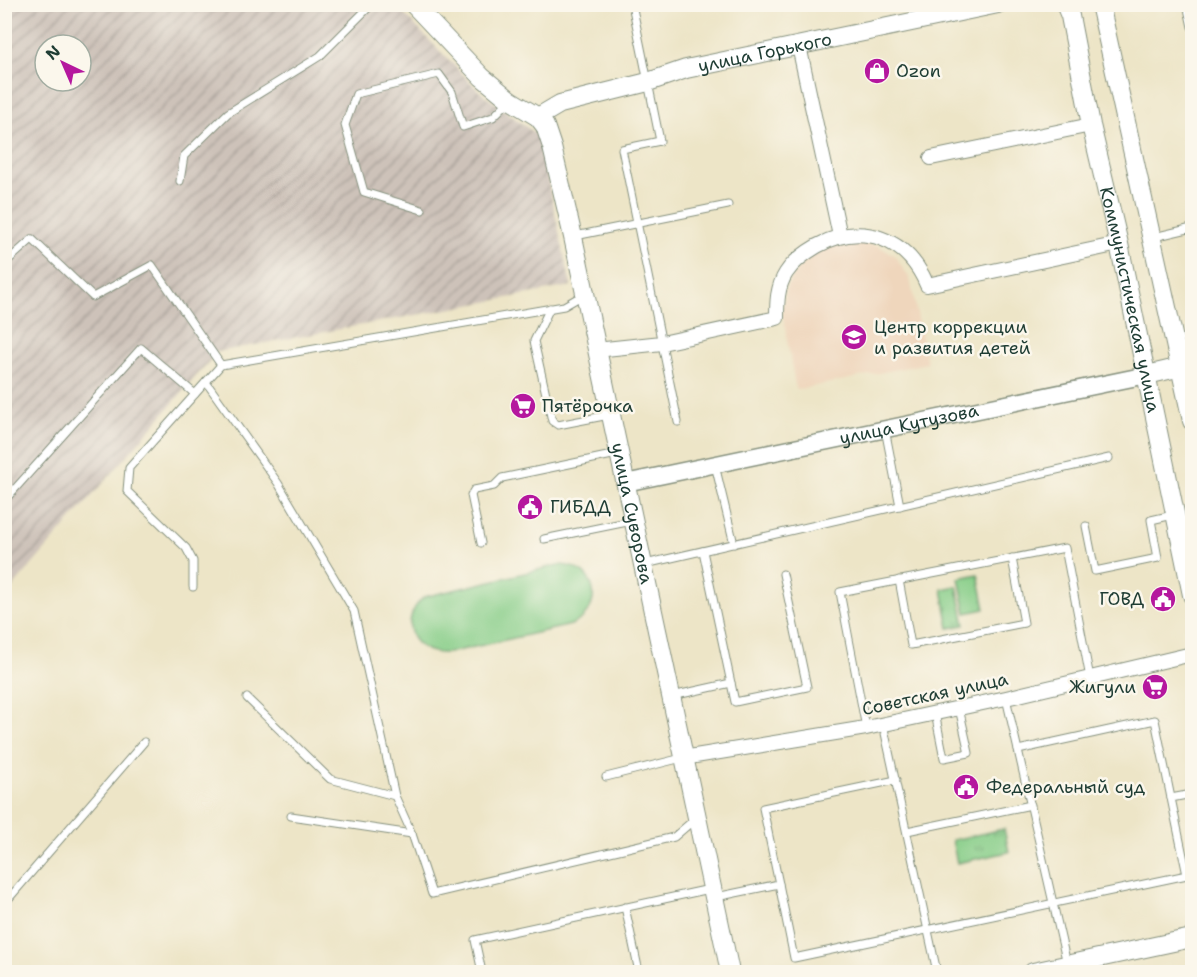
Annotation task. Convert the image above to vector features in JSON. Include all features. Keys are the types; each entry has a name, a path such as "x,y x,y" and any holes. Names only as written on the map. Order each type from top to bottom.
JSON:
{"main road":[{"path":"412,4 482,77 510,100 538,117"},
{"name":"улица Горького","path":"538,117 560,104 648,82 686,69 966,8 998,4"},
{"name":"Коммунистическая улица","path":"1065,4 1070,16 1091,125 1119,244 1177,514 1192,595"},
{"name":"Коммунистическая улица","path":"1100,4 1151,237 1187,366 1192,421"},
{"name":"улица Суворова","path":"538,117 548,133 573,237 730,972"},
{"name":"улица Кутузова","path":"1147,375 1187,366"},
{"path":"1033,972 1068,969 1192,938"}],"street":[{"path":"800,46 840,236"},
{"path":"932,158 1091,125"},
{"path":"596,350 662,343 777,318 777,295 785,274 804,253 840,236 882,237 907,253 921,271 927,285 1119,244"},
{"name":"улица Кутузова","path":"625,483 1147,375"},
{"name":"Советская улица","path":"683,758 866,728 1192,654"}],"lane":[{"path":"180,181 184,156 228,113 320,56 372,4"},
{"path":"632,4 660,141 622,148 678,422"},
{"path":"1187,4 1192,27"},
{"path":"422,210 364,192 345,125 356,94 439,74 452,92 463,127 493,117 510,100"},
{"path":"573,237 728,205"},
{"path":"1151,237 1192,228"},
{"path":"4,264 32,239 93,297 152,265 221,365"},
{"path":"193,587 193,561 186,548 126,490 129,468 221,365 564,306 584,294"},
{"path":"550,308 534,341 552,421 558,425 611,415"},
{"path":"4,501 141,348 195,394"},
{"path":"206,382 278,483 354,611 395,796 412,834 432,894 674,837 696,817"},
{"path":"885,429 900,506"},
{"path":"481,543 471,495 474,490 494,486 502,478 619,454"},
{"path":"643,565 1109,458"},
{"path":"715,464 734,544"},
{"path":"1086,526 1095,571 1158,558 1151,520 1177,514"},
{"path":"544,539 633,520"},
{"path":"866,728 840,592 1065,548 1090,678"},
{"path":"703,551 735,702 807,687 783,574"},
{"path":"899,580 912,645 1024,623 1012,558"},
{"path":"670,696 731,683"},
{"path":"247,698 330,779 395,796"},
{"path":"1006,698 1068,969"},
{"path":"935,713 944,758 969,753 959,708"},
{"path":"896,780 763,808 794,958 1187,875 1155,720 1018,750"},
{"path":"883,724 937,972"},
{"path":"4,904 144,742"},
{"path":"606,777 683,758"},
{"path":"1171,798 1192,794"},
{"path":"907,831 1032,805"},
{"path":"291,816 412,834"},
{"path":"482,972 475,940 625,907 779,884"},
{"path":"625,907 639,972"}],"shaded area":[{"path":"5,5 395,5 479,91 538,136 571,286 217,352 5,596"},
{"name":"Центр коррекции и развития детей","path":"854,241 878,246 894,255 910,279 927,363 796,390 782,311 787,286 803,261 827,246"}],"green space":[{"path":"558,565 582,572 589,579 593,589 590,609 571,625 448,653 425,649 412,635 411,616 424,597"},
{"path":"978,574 985,609 966,613 959,578"},
{"path":"957,586 965,625 949,628 942,589"},
{"path":"1004,829 1009,852 957,863 952,840"}],"place":[{"name":"Ozon","path":"877,71"},
{"name":"Центр коррекции и развития детей","path":"854,337"},
{"name":"Пятёрочка","path":"523,406"},
{"name":"ГИБДД","path":"530,507"},
{"name":"ГОВД","path":"1163,599"},
{"name":"Жигули","path":"1155,687"},
{"name":"Федеральный суд","path":"966,787"}]}
